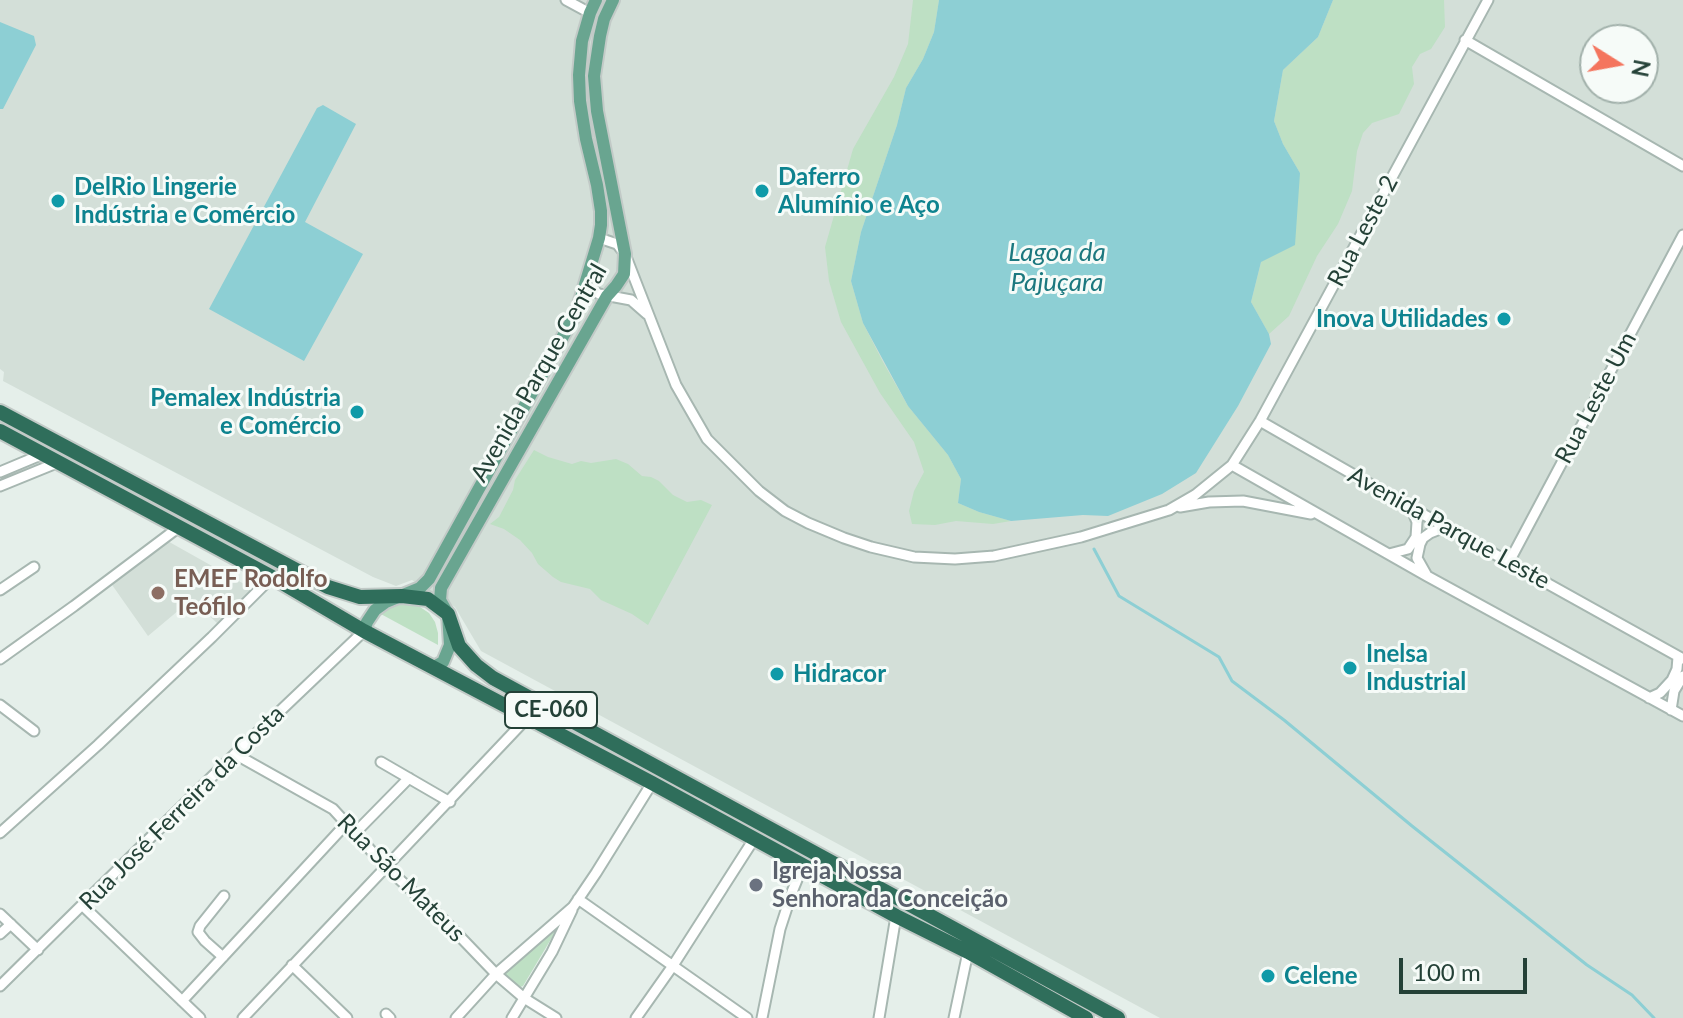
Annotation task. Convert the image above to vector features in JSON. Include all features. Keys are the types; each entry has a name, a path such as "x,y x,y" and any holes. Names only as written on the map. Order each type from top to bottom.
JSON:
{"highway":[{"path":"0,412 328,587 360,597 428,599 448,614"},
{"name":"CE-060","path":"0,431 272,577 364,631 968,952 1083,1017"},
{"name":"CE-060","path":"448,614 459,646 493,678 1118,1018"}],"main road":[{"name":"Avenida Parque Central","path":"364,631 375,610 391,599 420,588 429,579 577,311 599,238 601,211 580,101 579,58 596,0"},
{"name":"Avenida Parque Central","path":"434,667 443,662 450,645 448,614 440,600 441,588 607,296 624,274 625,254 597,111 594,76 604,19 613,0"}],"street":[{"path":"566,0 590,13"},
{"name":"Rua Leste 2","path":"1260,421 1488,0"},
{"path":"1465,40 1683,166"},
{"name":"Rua Leste Um","path":"1509,562 1683,235"},
{"path":"599,238 617,244 625,254 676,385 713,446 775,504 797,518 844,538 914,557 955,559 994,556 1047,545 1169,510 1209,502 1243,501 1321,516"},
{"path":"586,286 599,294 634,301 649,316"},
{"path":"1169,510 1206,487 1232,465 1260,421"},
{"name":"Avenida Parque Leste","path":"1260,421 1681,658"},
{"path":"0,472 43,454"},
{"path":"0,486 59,462"},
{"path":"1232,465 1683,716"},
{"path":"1389,554 1408,549 1416,537 1417,522 1410,507"},
{"path":"0,659 179,527"},
{"path":"1427,576 1417,558 1420,544 1430,533 1445,527"},
{"path":"0,590 34,567"},
{"path":"0,833 155,691 272,577"},
{"name":"Rua José Ferreira da Costa","path":"0,986 364,631"},
{"path":"1649,698 1660,693 1672,680 1681,658"},
{"path":"1671,710 1674,691 1683,676"},
{"path":"0,705 34,731"},
{"path":"243,1018 528,717"},
{"name":"Rua São Mateus","path":"235,754 327,804 387,868 445,921 496,974 524,998 556,1018"},
{"path":"381,762 450,802"},
{"path":"355,833 409,778"},
{"path":"512,1018 552,952 576,903 652,783"},
{"path":"182,1001 346,824"},
{"path":"636,1018 754,839"},
{"path":"762,1018 780,929 803,865"},
{"path":"223,957 198,932 224,896"},
{"path":"576,903 747,1018"},
{"path":"456,1018 496,974 576,903"},
{"path":"83,906 200,1018"},
{"path":"0,914 38,950"},
{"path":"879,1018 896,916"},
{"path":"0,934 11,924"},
{"path":"954,1018 968,952"},
{"path":"292,965 347,1018"}],"shaded area":[{"path":"0,0 1683,0 1683,1018 1160,1018 481,651 455,607 412,580 396,586 373,577 3,381 4,372 0,369"},
{"name":"EMEF Rodolfo Teófilo","path":"164,539 253,589 218,624 201,608 194,614 185,605 148,636 110,582"}],"green space":[{"path":"913,0 939,0 934,32 906,88 897,125 861,232 851,281 863,323 883,362 908,406 948,455 961,479 958,503 1011,521 993,524 956,521 935,525 912,524 909,511 914,491 924,472 914,442 880,393 841,322 829,281 825,247 853,149 894,77 908,44"},
{"path":"1333,0 1444,0 1445,27 1431,49 1420,54 1412,67 1414,84 1399,114 1372,123 1363,133 1357,151 1352,191 1338,224 1317,256 1289,316 1269,334 1251,302 1261,262 1300,173 1274,121 1283,70 1318,37"},
{"path":"534,450 572,464 616,459 642,476 659,481 673,495 687,502 701,500 712,505 648,625 601,600 590,589 553,577 538,564 520,540 490,524 499,517 515,480"},
{"path":"399,602 410,603 429,613 435,622 438,645 379,613"},
{"path":"560,924 523,986 520,987 504,974 505,972"}],"water":[{"name":"Lagoa da Pajuçara","path":"939,0 1333,0 1318,37 1283,70 1274,121 1300,173 1295,245 1261,262 1251,302 1269,334 1271,344 1238,406 1196,473 1162,494 1108,516 1011,521 958,503 961,479 948,455 908,406 863,323 851,281 861,232 897,125 906,88 934,32"},
{"path":"0,22 34,36 36,45 3,109 0,109"},
{"path":"323,105 356,124 305,222 363,254 304,361 209,309 317,108"}],"waterway":[{"path":"1094,549 1119,596 1219,657 1232,681 1587,965 1632,995 1654,1018"}],"place":[{"name":"Daferro Alumínio e Aço","path":"762,191"},
{"name":"DelRio Lingerie Indústria e Comércio","path":"58,201"},
{"name":"Inova Utilidades","path":"1504,319"},
{"name":"Pemalex Indústria e Comércio","path":"357,412"},
{"name":"EMEF Rodolfo Teófilo","path":"158,593"},
{"name":"Inelsa Industrial","path":"1350,668"},
{"name":"Hidracor","path":"777,674"},
{"name":"Igreja Nossa Senhora da Conceição","path":"756,885"},
{"name":"Celene","path":"1268,976"}]}
